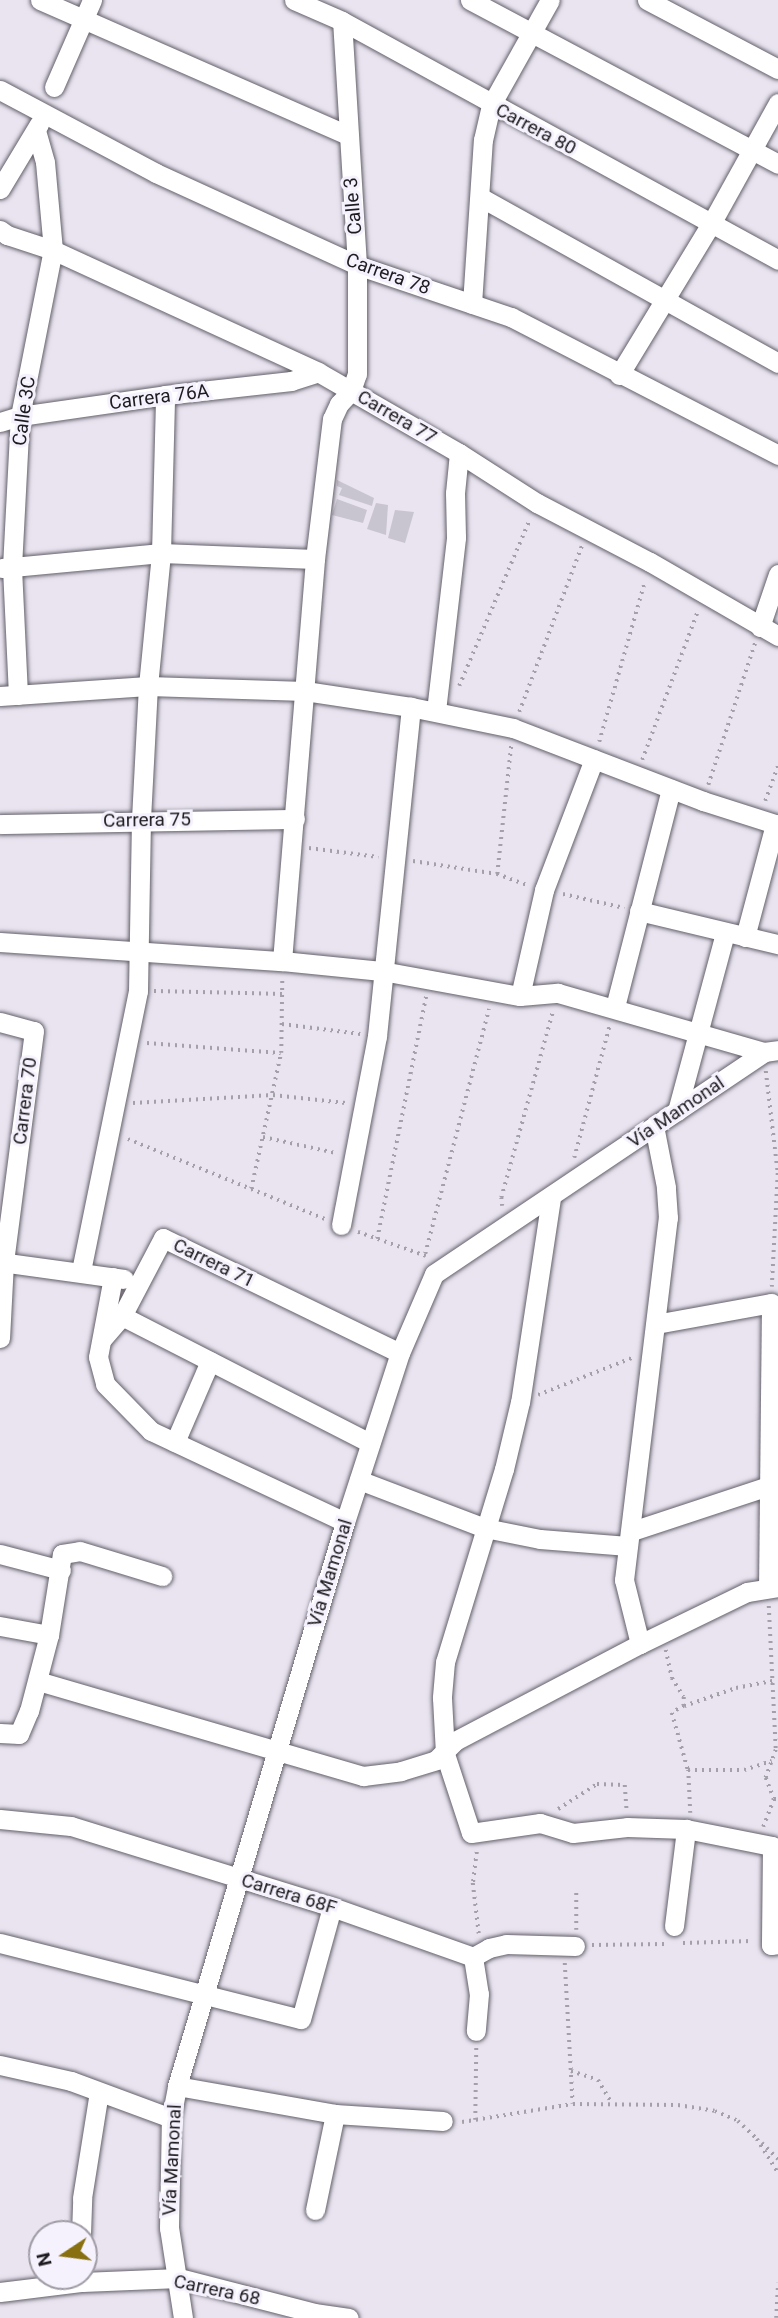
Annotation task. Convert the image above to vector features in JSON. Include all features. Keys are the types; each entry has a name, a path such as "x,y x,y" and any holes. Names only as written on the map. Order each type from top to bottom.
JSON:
{"street":[{"path":"40,0 347,135"},
{"path":"54,87 92,0"},
{"name":"Carrera 80","path":"294,0 342,21 778,260"},
{"path":"470,0 778,164"},
{"path":"472,304 483,140 491,105 550,0"},
{"path":"647,0 778,69"},
{"name":"Calle 3","path":"342,21 357,265 356,374 351,391"},
{"name":"Carrera 78","path":"0,90 39,123 357,265 511,317 778,455"},
{"path":"619,375 712,222 778,103"},
{"path":"0,190 39,123"},
{"name":"Calle 3C","path":"9,696 6,567 20,416 53,250 39,123"},
{"path":"480,197 778,363"},
{"name":"Carrera 77","path":"0,230 7,235 53,250 318,372 459,453 537,503 650,562 778,636"},
{"name":"Carrera 76A","path":"0,422 20,416 164,395 291,381 318,372"},
{"path":"282,961 315,559 332,419 339,404 351,391"},
{"path":"81,1271 130,1041 138,991 141,819 148,686 161,553 164,395"},
{"path":"441,712 456,537 454,493 459,453"},
{"path":"6,567 161,553 315,559"},
{"path":"760,627 778,574"},
{"path":"9,696 148,686 305,691 411,706 513,728 703,801 770,823 745,937"},
{"path":"341,1225 377,1036 393,859 411,706"},
{"path":"520,996 544,890 594,759"},
{"path":"615,1007 671,789"},
{"name":"Carrera 75","path":"0,824 141,819 295,819"},
{"path":"639,911 778,944"},
{"path":"677,1111 725,933"},
{"path":"0,942 139,949 282,961 382,971 520,996 558,993 615,1007 696,1033 771,1051"},
{"name":"Carrera 70","path":"0,1022 34,1031 2,1262 0,1338"},
{"name":"Vía Mamonal","path":"183,2318 179,2278 172,2256 169,2228 171,2118 177,2086 370,1443 400,1353 434,1274 771,1051"},
{"path":"640,1644 626,1597 624,1580 668,1218 666,1188 654,1126"},
{"path":"559,1193 505,1469 445,1662 442,1698 445,1754 471,1833 540,1823 573,1833 627,1827 688,1829 772,1846 771,1945 778,1944"},
{"name":"Carrera 71","path":"139,1283 163,1238 400,1353"},
{"path":"2,1262 81,1271 139,1283 122,1316 102,1340"},
{"path":"113,1277 98,1357 105,1384 151,1432 345,1522"},
{"path":"38,1681 363,1776 401,1772 445,1754 455,1741 640,1644 747,1592 773,1587 771,1303 656,1324"},
{"path":"122,1316 370,1443"},
{"path":"175,1442 210,1361"},
{"path":"359,1480 485,1528 540,1539 630,1538 771,1485"},
{"path":"0,1733 19,1734 38,1681 61,1570 62,1553 80,1551 162,1576"},
{"path":"0,1554 61,1570"},
{"path":"0,1626 49,1634"},
{"name":"Carrera 68F","path":"0,1819 71,1826 478,1955"},
{"path":"674,1926 688,1829"},
{"path":"0,1943 301,2019 332,1908"},
{"path":"476,2031 478,1955 506,1944 570,1946"},
{"path":"0,2065 42,2073 171,2118"},
{"path":"177,2086 335,2113 443,2121"},
{"path":"81,2220 82,2198 99,2092"},
{"path":"315,2210 335,2113"},
{"name":"Carrera 68","path":"98,2279 179,2278 314,2313 349,2318"},
{"name":"Carrera 68","path":"0,2292 28,2288"}],"path":[{"path":"441,712 537,503"},
{"path":"497,874 513,728 587,530"},
{"path":"594,759 650,562"},
{"path":"636,775 703,595"},
{"path":"703,801 760,627"},
{"path":"770,823 778,766"},
{"path":"291,846 497,874 544,890 639,911"},
{"path":"251,1189 281,1053 282,961"},
{"path":"377,1239 430,979"},
{"path":"434,1274 425,1254 494,990"},
{"path":"138,991 282,994"},
{"path":"505,1229 501,1198 558,993"},
{"path":"559,1193 615,1007"},
{"path":"282,1024 377,1036"},
{"path":"130,1041 281,1053"},
{"path":"771,1051 778,1173 771,1303"},
{"path":"117,1104 273,1095 365,1105"},
{"path":"110,1132 377,1239 425,1254"},
{"path":"263,1137 355,1158"},
{"path":"520,1402 653,1349"},
{"path":"757,1843 776,1799 765,1778 776,1751 772,1681 773,1587"},
{"path":"662,1634 672,1678 684,1697 684,1706"},
{"path":"688,1829 688,1770 672,1713 684,1706 736,1688 772,1681"},
{"path":"688,1770 744,1770 772,1761"},
{"path":"540,1823 597,1784 607,1784 625,1785 627,1827"},
{"path":"471,1833 477,1850 473,1883 478,1955"},
{"path":"573,2104 565,2004 576,1892"},
{"path":"475,2120 476,2031"},
{"path":"571,2071 598,2080 612,2103"},
{"path":"443,2121 475,2120 503,2113 573,2104 678,2105 715,2111 738,2121 778,2159"},
{"path":"757,2139 778,2172"},
{"path":"776,2318 778,2283"}],"building":[{"path":"337,480 374,498 372,506 339,495 342,488 337,486"},
{"path":"337,499 367,510 363,523 332,515"},
{"path":"376,503 388,505 386,535 367,529"},
{"path":"395,510 414,512 405,543 388,538"}]}
